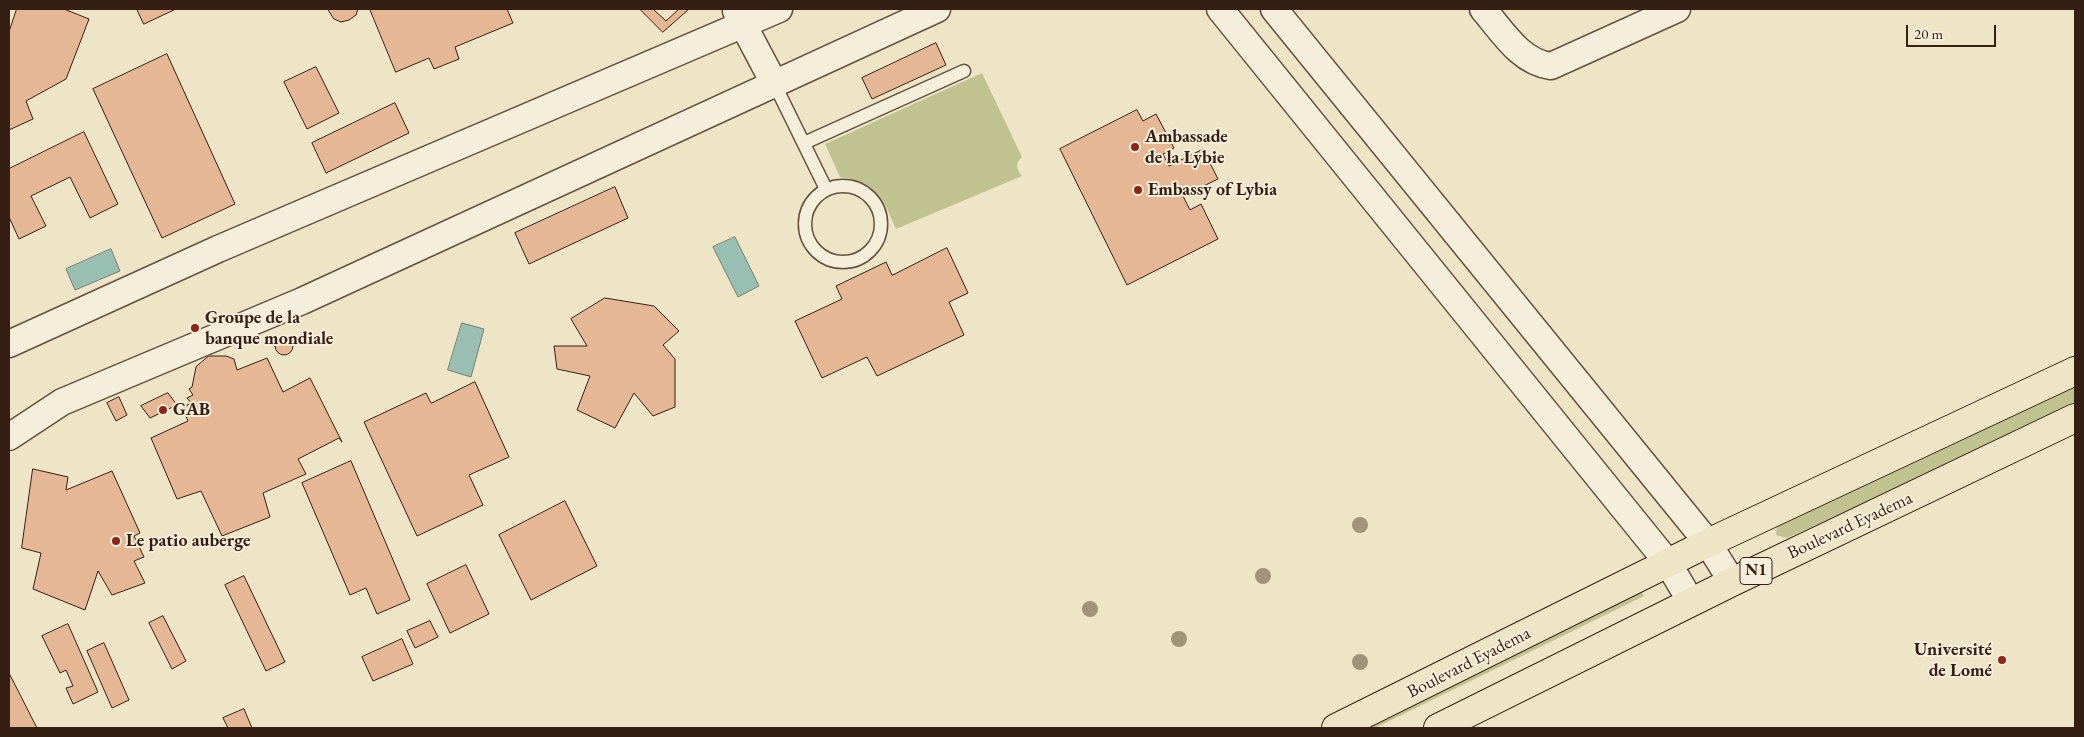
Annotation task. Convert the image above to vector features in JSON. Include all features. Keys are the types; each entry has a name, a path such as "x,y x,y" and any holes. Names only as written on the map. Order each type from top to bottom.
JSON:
{"highway":[{"name":"N1","path":"1708,543 2075,371"},
{"name":"Boulevard Eyadema","path":"1438,728 1732,582 2075,418"},
{"name":"Boulevard Eyadema","path":"1336,728 1708,543"}],"street":[{"path":"9,344 738,17 779,9"},
{"path":"9,437 62,402 302,301 937,9"},
{"path":"1220,9 1668,563 1691,602"},
{"path":"1274,9 1708,543 1732,582"},
{"path":"1483,9 1526,58 1538,64 1551,66 1678,9"},
{"path":"738,17 774,83"}],"lane":[{"path":"804,143 964,71"},
{"path":"774,83 826,189"},
{"path":"842,185 857,187 869,196 878,208 881,223 878,238 870,250 858,259 844,262 829,260 816,252 808,240 804,224 807,210 815,197 826,189 842,185"}],"green space":[{"path":"982,73 1022,157 1017,166 1022,176 896,229 887,208 877,193 862,183 840,177 825,144"},
{"path":"2075,383 2075,406 1787,538 1776,535 1777,525"},
{"path":"1641,591 1644,596 1375,728 1364,728"}],"water":[{"path":"735,237 759,286 738,297 713,247"},
{"path":"111,249 120,271 75,290 66,269"},
{"path":"462,323 484,329 471,377 448,370"}],"building":[{"path":"17,9 64,9 89,19 66,79 26,101 33,119 9,130 9,32"},
{"path":"137,9 176,9 144,24"},
{"path":"328,9 358,9 356,15 349,20 341,22 334,19"},
{"path":"370,9 507,9 513,23 455,47 459,59 434,69 429,58 396,72"},
{"path":"640,9 653,9 666,21 679,9 689,9 663,32"},
{"path":"936,43 946,65 872,99 862,78"},
{"path":"167,54 235,204 162,238 93,89"},
{"path":"316,67 339,113 307,129 284,82"},
{"path":"395,103 409,133 326,173 312,143"},
{"path":"1137,110 1143,121 1156,114 1174,148 1163,154 1169,166 1203,149 1218,179 1183,196 1190,210 1201,204 1218,239 1127,285 1060,149"},
{"path":"84,132 118,204 90,218 70,177 31,196 46,226 19,239 9,217 9,169"},
{"path":"615,187 628,218 529,264 515,233"},
{"path":"947,248 968,293 949,302 964,335 877,376 867,357 822,378 795,321 842,299 836,286 886,262 892,275"},
{"path":"605,298 654,306 679,331 663,345 675,359 675,407 653,416 634,393 615,428 577,410 590,376 557,369 554,346 587,346 571,319"},
{"path":"284,337 290,340 293,346 290,352 284,355 278,352 275,346 278,340"},
{"path":"209,356 226,356 234,359 237,370 267,358 283,392 310,378 342,442 339,438 298,459 306,474 263,493 270,517 222,536 201,491 177,499 151,438 188,421 182,408 191,403 187,398 193,395 189,389 192,387 196,367"},
{"path":"475,382 509,457 469,475 483,505 417,536 364,422 426,393 431,403"},
{"path":"168,393 177,405 150,418 141,406"},
{"path":"119,397 127,415 116,421 107,403"},
{"path":"351,461 410,600 377,614 366,588 350,595 302,483"},
{"path":"33,469 68,477 66,490 112,471 140,533 134,536 144,557 134,561 145,583 112,595 98,571 85,610 33,589 41,553 22,548"},
{"path":"565,501 597,566 531,600 499,535"},
{"path":"466,565 489,614 450,633 427,584"},
{"path":"244,576 285,662 266,671 225,585"},
{"path":"163,616 186,661 172,669 149,623"},
{"path":"430,621 438,637 415,648 407,631"},
{"path":"68,624 98,692 73,704 66,688 73,686 66,670 60,673 42,636"},
{"path":"402,639 413,664 373,681 362,657"},
{"path":"104,643 129,700 112,708 87,651"},
{"path":"9,673 37,728 9,728"},
{"path":"244,709 252,728 228,728 223,718"}],"place":[{"name":"Ambassade de la Lybie","path":"1135,147"},
{"name":"Embassy of Lybia","path":"1138,190"},
{"name":"Groupe de la banque mondiale","path":"195,328"},
{"name":"GAB","path":"163,410"},
{"name":"Le patio auberge","path":"116,541"},
{"name":"Université de Lomé","path":"2002,660"}]}
